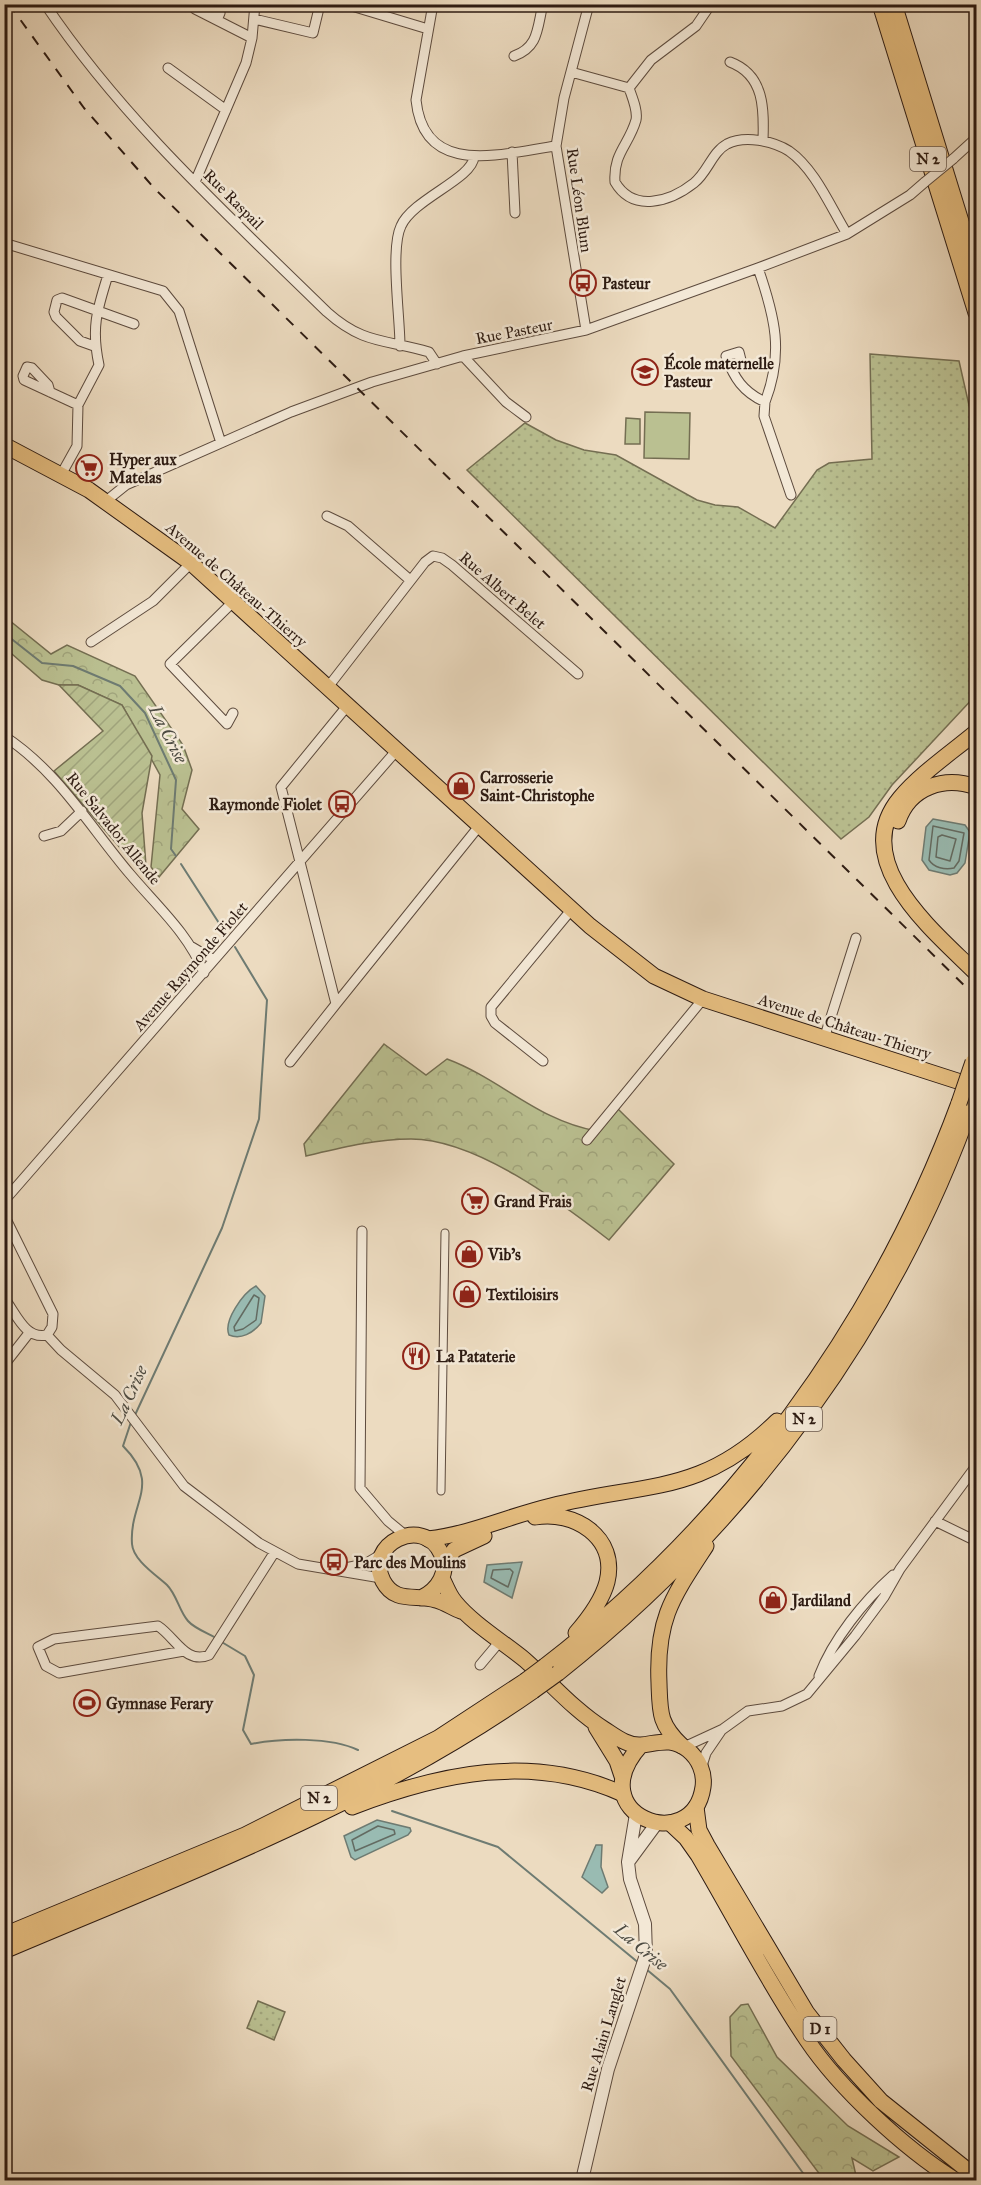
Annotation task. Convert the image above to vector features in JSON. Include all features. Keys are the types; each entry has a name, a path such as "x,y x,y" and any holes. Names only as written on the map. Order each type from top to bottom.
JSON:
{"main road":[{"name":"N 2","path":"880,4 976,314"},
{"name":"N 2","path":"894,4 976,270"},
{"name":"Avenue de Château-Thierry","path":"4,445 62,473 106,501 191,563 572,909 635,963 654,976 703,999 976,1089"},
{"path":"976,732 901,797 890,815 885,842 891,873 904,899 976,973"},
{"path":"976,787 949,781 935,783 923,790 900,817 894,846 901,878 915,902 976,966"},
{"name":"N 2","path":"4,1951 251,1846 381,1783 476,1730 649,1593 731,1509 796,1429 870,1319 932,1202 965,1105 975,1056"},
{"name":"N 2","path":"551,1670 699,1525 766,1448 810,1389 855,1320 890,1257 965,1105 976,1089"},
{"path":"470,1615 437,1600 402,1598 386,1587 379,1570 382,1554 399,1538 428,1539 472,1532 563,1503 652,1488 697,1476 729,1461 750,1446 810,1389"},
{"path":"641,1745 625,1765 622,1776 623,1794 636,1814 663,1823 689,1814 696,1807 702,1795 701,1768 695,1756 668,1732 661,1717 658,1663 660,1633 675,1594 731,1509"},
{"path":"421,1598 430,1593 454,1550 474,1540 536,1517 563,1516 591,1529 601,1543 607,1558 607,1583 586,1620 551,1670"},
{"path":"428,1539 441,1554 443,1571 456,1603 592,1722 623,1741 641,1745 662,1740 683,1747"},
{"name":"N 2","path":"4,1935 255,1830 438,1738 529,1686"},
{"path":"592,1722 607,1743 622,1776"},
{"path":"251,1846 401,1790 465,1774 503,1771 553,1775 595,1783 623,1794"},
{"name":"D 1","path":"696,1807 699,1830 707,1845 807,2013 881,2101 976,2177"},
{"name":"D 1","path":"663,1823 686,1838 698,1855 773,1985 814,2049 833,2073 889,2130 955,2181"}],"street":[{"name":"Rue Raspail","path":"45,4 102,80 195,182 336,320 363,336 429,352 437,364"},
{"path":"198,4 195,9 252,38"},
{"path":"205,4 220,13 217,20"},
{"path":"195,182 246,63 252,38 255,4"},
{"path":"254,19 313,33 320,4"},
{"path":"345,4 428,29"},
{"path":"433,4 416,100 418,113 429,136 449,152 474,157 556,146"},
{"path":"514,56 526,51 535,41 543,4"},
{"name":"Rue Léon Blum","path":"586,330 556,146 571,72 589,4"},
{"path":"629,88 651,60 696,26 711,4"},
{"path":"730,62 744,67 755,82 764,112 763,141"},
{"path":"168,68 226,110"},
{"path":"571,72 629,88"},
{"path":"629,88 636,119 616,159 614,169 615,182 632,200 645,203 658,200 694,183 718,150 728,144 763,141 789,152 804,164 847,234"},
{"name":"Rue Pasteur","path":"106,501 126,485 354,388 463,356 586,330 847,234 910,195 976,138"},
{"path":"512,152 515,213"},
{"path":"400,346 397,244 401,226 419,204 465,171 473,163 474,157"},
{"path":"4,243 163,291 169,296 178,311 221,443"},
{"path":"758,268 774,322 777,359 773,381 765,402 764,416 790,495"},
{"path":"62,473 77,446 78,405 99,365 94,346 96,311 108,275"},
{"path":"94,346 80,341 54,312 57,300 62,298 134,324"},
{"path":"463,356 507,402 525,417"},
{"path":"730,367 735,378 746,390 765,402"},
{"path":"50,392 78,405"},
{"path":"327,516 348,526 410,580"},
{"name":"Rue Albert Belet","path":"328,687 429,557 442,558 578,674"},
{"path":"91,642 153,601 191,563"},
{"path":"233,713 227,724 170,664 234,601"},
{"path":"336,1004 281,787 348,705"},
{"name":"Rue Salvador Allende","path":"4,736 56,780 192,947 204,973"},
{"name":"Avenue Raymonde Fiolet","path":"4,1201 301,863 397,750"},
{"path":"44,836 61,831 82,811"},
{"path":"290,1062 480,825"},
{"path":"543,1061 495,1023 491,1016 491,1007 572,909"},
{"path":"824,1039 856,938"},
{"name":"Rue Salvador Allende","path":"192,947 214,960"},
{"path":"587,1140 703,999"},
{"path":"4,1215 53,1314 52,1327 47,1335 39,1337 29,1333 4,1298"},
{"path":"363,1231 360,1488 399,1538"},
{"path":"441,1491 445,1233"},
{"path":"4,1365 29,1333"},
{"path":"47,1335 61,1350 99,1379 127,1410 184,1486 274,1553 298,1564 381,1578"},
{"path":"683,1747 723,1729 748,1711 782,1706 807,1694 816,1684 824,1662 875,1591 900,1569 976,1466"},
{"path":"388,1521 399,1538"},
{"path":"935,1521 976,1541"},
{"path":"184,1651 59,1673 46,1666 38,1647 54,1639 152,1625 168,1632 184,1651 195,1658 202,1658 209,1655 274,1553"},
{"path":"335,1570 365,1564 382,1554"},
{"path":"480,1665 501,1640"},
{"path":"701,1768 706,1753 723,1729"},
{"name":"Rue Alain Langlet","path":"582,2181 608,2069 642,1966 645,1924 630,1879 628,1862 636,1814"},
{"path":"628,1862 663,1823"}],"green space":[{"path":"870,354 959,361 976,436 976,695 892,785 869,817 841,839 467,470 525,423 556,440 584,450 616,455 697,500 715,505 738,507 775,528 817,470 829,463 872,459"},
{"path":"645,412 690,413 689,459 644,458"},
{"path":"626,418 640,419 640,444 625,444"},
{"path":"4,616 51,654 67,645 135,676 183,745 192,770 182,809 199,829 159,877 151,867 160,775 122,705 78,685 59,685 42,680 5,648"},
{"path":"59,685 78,685 122,705 152,756 142,813 147,879 54,771 103,731"},
{"path":"384,1044 426,1075 447,1059 467,1067 538,1109 576,1126 597,1131 617,1108 674,1164 609,1240 541,1191 489,1161 462,1149 436,1142 411,1139 358,1145 306,1156 304,1144"},
{"path":"258,2001 285,2012 274,2040 247,2028"},
{"path":"748,2004 777,2057 848,2126 899,2157 873,2171 852,2158 857,2180 824,2180 731,2056 730,2017 741,2005"}],"water":[{"path":"933,819 965,825 970,832 965,863 957,873 950,875 929,870 922,860 926,827"},
{"path":"256,1286 265,1296 261,1323 246,1335 238,1337 229,1335 231,1315 245,1295"},
{"path":"522,1562 512,1598 484,1582 487,1565"},
{"path":"377,1820 410,1828 411,1831 408,1835 355,1860 351,1857 344,1836"},
{"path":"596,1845 602,1845 601,1867 608,1887 602,1893 582,1877"}],"waterway":[{"name":"La Crise","path":"4,633 42,663 73,666 120,686 145,713 176,780 171,849 176,856"},
{"name":"La Crise","path":"181,864 226,934"},
{"name":"La Crise","path":"135,1415 222,1228 259,1119 267,1000 235,947"},
{"name":"La Crise","path":"131,1422 123,1446 134,1460 142,1483 132,1529 133,1550 151,1572 167,1585 188,1621 216,1638"},
{"name":"La Crise","path":"220,1641 245,1656 254,1675 243,1730 251,1744 306,1740 334,1743 358,1750"},
{"name":"La Crise","path":"392,1811 498,1847 640,1964"},
{"name":"La Crise","path":"646,1969 670,1989 808,2180"}],"railway":[{"path":"9,4 84,108 155,189 976,997"}],"place":[{"name":"Pasteur","path":"583,283"},
{"name":"École maternelle Pasteur","path":"645,372"},
{"name":"Hyper aux Matelas","path":"89,468"},
{"name":"Carrosserie Saint-Christophe","path":"461,786"},
{"name":"Raymonde Fiolet","path":"342,804"},
{"name":"Grand Frais","path":"475,1201"},
{"name":"Vib's","path":"469,1254"},
{"name":"Textiloisirs","path":"467,1294"},
{"name":"La Pataterie","path":"416,1356"},
{"name":"Parc des Moulins","path":"334,1562"},
{"name":"Jardiland","path":"773,1600"},
{"name":"Gymnase Ferary","path":"87,1703"}]}
